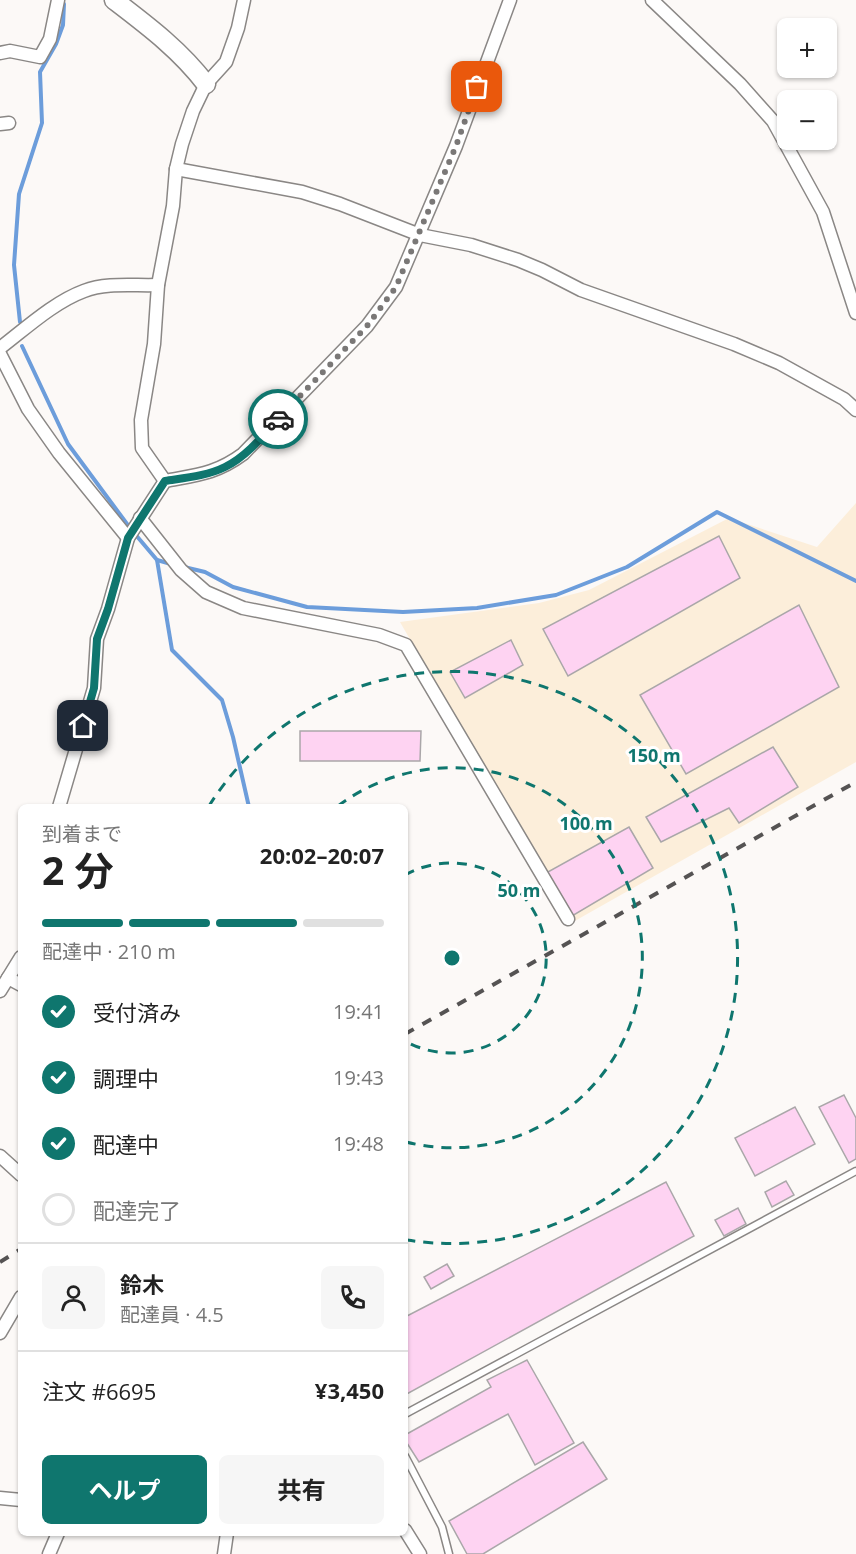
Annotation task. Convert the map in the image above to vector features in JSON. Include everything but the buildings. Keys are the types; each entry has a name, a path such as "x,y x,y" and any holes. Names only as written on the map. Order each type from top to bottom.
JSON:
{"street":[{"path":"0,53 10,51 40,57 50,39 58,0"},
{"path":"114,0 188,61 206,84"},
{"path":"165,481 142,448 141,420 154,344 158,285 173,206 176,169 193,111 206,84 226,62 238,28 244,0"},
{"path":"60,804 94,688 97,639 128,538 165,481 203,474 225,467 268,431 367,326 396,287 456,146 510,0"},
{"path":"652,0 740,84 773,121 823,212 856,313"},
{"path":"176,169 302,192 420,235 471,244 518,260 590,294 734,344 779,363 844,399 856,410"},
{"path":"0,348 51,310 84,291 107,286 158,285"},
{"path":"0,354 28,409 59,453 128,538"},
{"path":"140,518 181,570 206,592 243,608 379,635 406,645 568,920"},
{"path":"0,991 18,962"},
{"path":"8,978 18,983"},
{"path":"0,1156 18,1172"},
{"path":"0,1333 18,1302"},
{"path":"0,1498 18,1500"},
{"path":"408,1535 420,1554"},
{"path":"49,1554 57,1536"},
{"path":"224,1554 227,1536"}],"lane":[{"path":"408,1412 856,1171"},
{"path":"408,1462 442,1527 449,1554"}],"shaded area":[{"path":"856,503 856,762 573,922 400,622 539,603 589,590 729,518 817,547"}],"waterway":[{"path":"20,322 14,265 19,194 42,123 40,72 56,44 63,25 64,4"},
{"path":"22,346 68,444 130,528"},
{"path":"184,567 205,572 233,587 307,607 403,612 477,608 556,595 627,567 717,512 856,581"},
{"path":"135,534 157,560 172,650 222,700 248,804"},
{"path":"157,560 171,564"}],"railway":[{"path":"408,1032 856,782"},
{"path":"0,1262 18,1251"}],"way so far":[{"path":"278,419 367,326 396,287 420,235 477,87"}],"route":[{"path":"83,726 94,688 97,639 128,538 140,518 165,481 203,474 225,467 243,454 278,419"}]}
